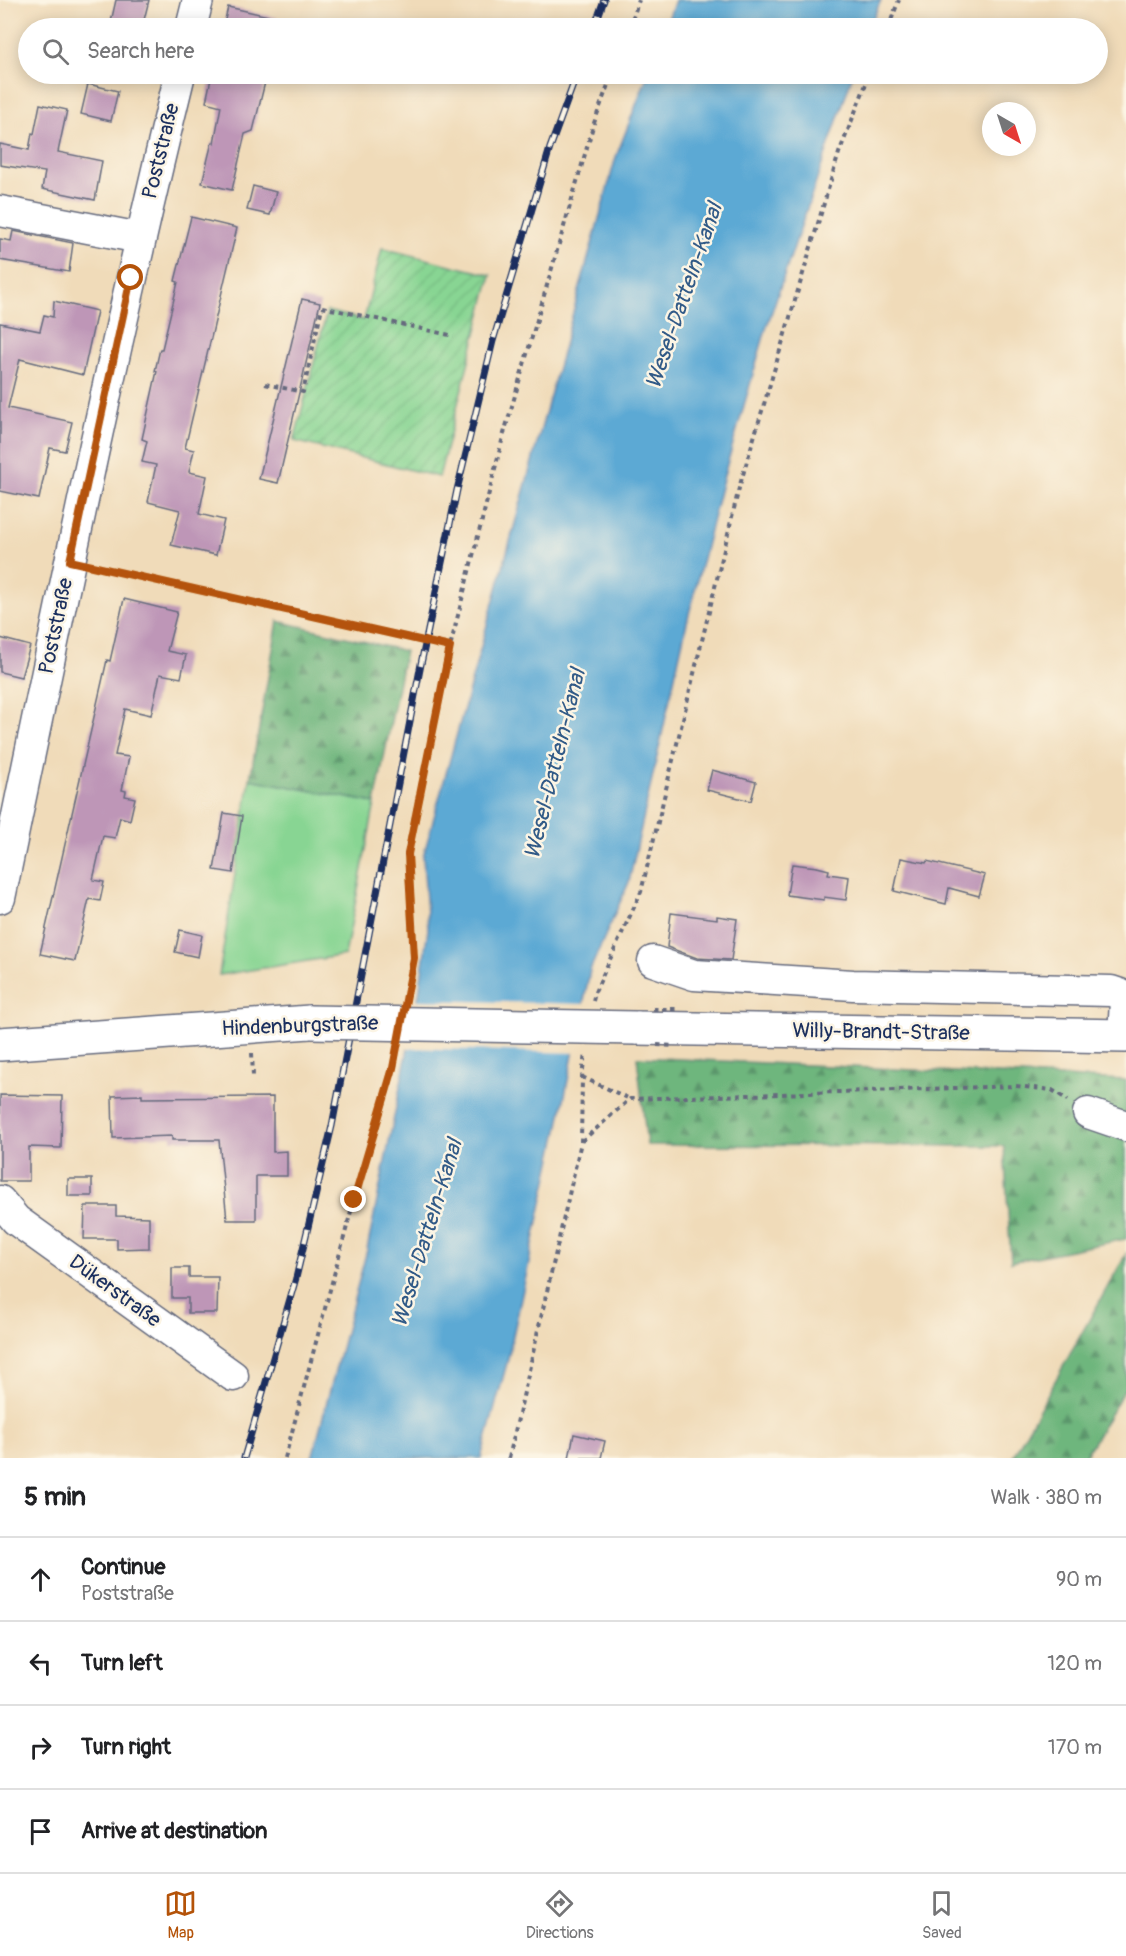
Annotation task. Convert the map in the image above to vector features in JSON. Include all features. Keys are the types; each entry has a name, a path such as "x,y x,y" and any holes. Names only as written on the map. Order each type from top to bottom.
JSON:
{"main road":[{"name":"Hindenburgstraße","path":"0,1044 310,1022 636,1028"},
{"name":"Willy-Brandt-Straße","path":"636,1028 1125,1036"}],"street":[{"path":"194,18 198,0"},
{"name":"Poststraße","path":"0,898 140,238 178,84"},
{"path":"0,211 140,238"},
{"path":"653,961 694,975 853,985 1111,990 1120,994 1125,1000 1125,1036"},
{"path":"1088,1113 1126,1125"},
{"name":"Dükerstraße","path":"0,1201 16,1220 233,1376"}],"path":[{"path":"633,18 639,0"},
{"path":"892,18 899,0"},
{"path":"406,1002 414,958 408,854 450,647 506,426 594,123 608,84"},
{"path":"593,1002 594,992 641,892 739,488 839,153 866,84"},
{"path":"265,384 303,392 322,307 454,336"},
{"path":"70,561 450,647"},
{"path":"251,1042 253,1076"},
{"path":"509,1458 581,1142 582,1077 586,1045"},
{"path":"285,1458 398,1046"},
{"path":"582,1077 630,1099 1016,1086 1052,1090 1088,1113"},
{"path":"581,1142 630,1099"}],"green space":[{"path":"382,248 491,275 439,477 294,441 327,311 364,320"},
{"path":"278,621 405,651 375,803 250,779"},
{"path":"250,779 375,803 345,955 219,975"},
{"path":"637,1057 1126,1080 1126,1239 1011,1262 1004,1146 647,1145"},
{"path":"1126,1254 1126,1387 1084,1458 1012,1458"}],"water":[{"path":"675,0 881,0 873,18 669,18"},
{"name":"Wesel-Datteln-Kanal","path":"644,84 850,84 766,329 724,475 687,622 629,882 590,970 507,1363 481,1458 312,1458 367,1250 419,994 428,929 423,857 616,157"}],"pier":[{"path":"415,1000 587,1004 577,1053 405,1048"}],"building":[{"path":"116,0 149,0 144,18 112,18"},
{"path":"228,7 278,18 225,18"},
{"path":"88,84 118,91 111,121 81,114"},
{"path":"210,84 265,84 253,131 245,134 232,190 202,183 212,142 214,143 221,106 206,102"},
{"path":"40,104 67,110 58,152 102,161 95,200 42,189 45,172 0,165 0,144 29,150"},
{"path":"253,186 276,192 270,215 247,210"},
{"path":"191,217 237,228 185,448 194,450 189,472 207,476 199,514 224,520 216,555 171,545 180,510 148,502 156,465 142,462 147,441 142,439 157,371 155,371 178,282 175,281"},
{"path":"13,231 73,243 69,272 0,260 0,239 11,241"},
{"path":"302,299 320,303 278,483 259,479"},
{"path":"54,301 97,311 83,375 20,359 8,408 72,422 65,451 50,448 39,499 0,491 0,323 40,331 44,315 53,317"},
{"path":"124,599 177,612 167,651 186,655 181,678 160,674 151,715 125,709 115,755 129,757 122,790 126,791 125,796 135,798 130,820 120,817 115,838 103,836 93,880 104,882 100,901 89,899 75,961 40,954 107,660 110,661"},
{"path":"0,638 30,646 21,677 0,672"},
{"path":"712,770 756,782 751,801 707,790"},
{"path":"224,813 242,816 233,873 214,870"},
{"path":"901,858 926,863 927,861 985,875 979,896 949,888 946,904 894,891"},
{"path":"792,864 817,867 829,870 828,874 849,877 846,900 824,897 824,900 787,895"},
{"path":"671,913 717,919 717,916 737,919 731,960 697,958 667,947"},
{"path":"180,930 202,935 198,957 175,952"},
{"path":"0,1095 62,1096 61,1148 29,1147 29,1181 0,1181"},
{"path":"142,1095 142,1098 273,1097 273,1152 287,1151 287,1176 256,1176 256,1220 227,1220 219,1140 172,1140 172,1136 113,1138 112,1096"},
{"path":"68,1179 92,1179 92,1196 68,1196"},
{"path":"85,1206 116,1206 116,1216 149,1217 149,1248 117,1249 117,1239 84,1239"},
{"path":"172,1268 189,1268 189,1277 218,1277 217,1313 188,1313 188,1298 172,1298"},
{"path":"574,1434 605,1441 601,1458 569,1458"}],"railway":[{"path":"598,18 604,0"},
{"path":"244,1458 296,1278 332,1126 457,490 493,341 550,148 573,84"}],"route":[{"path":"131,278 70,561 450,647 408,854 414,958 393,1068 354,1200"}]}
